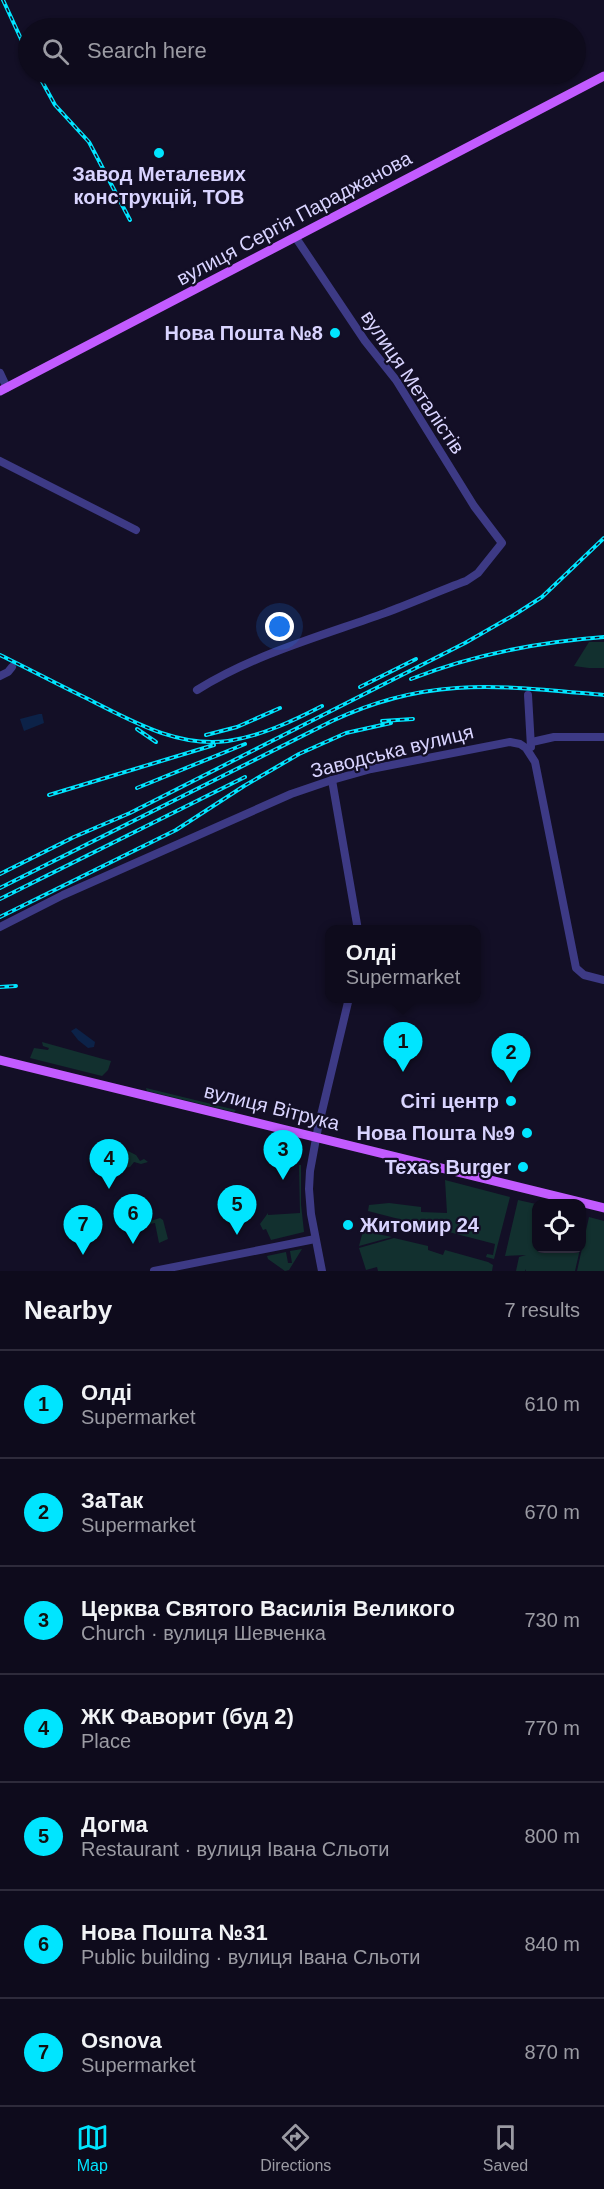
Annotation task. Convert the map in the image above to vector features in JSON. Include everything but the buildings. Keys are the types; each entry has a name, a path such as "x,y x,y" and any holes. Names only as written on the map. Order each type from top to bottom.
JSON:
{"main road":[{"name":"вулиця Сергія Параджанова","path":"3,389 604,76"},
{"name":"вулиця Вітрука","path":"0,1062 604,1210"},
{"name":"вулиця Вітрука","path":"315,1138 555,1199"},
{"name":"вулиця Вітрука","path":"586,1207 604,1210"}],"street":[{"name":"вулиця Металістів","path":"197,690 220,676 306,640 385,613 466,581 478,573 502,543 474,506 396,380 365,341 296,238"},
{"path":"0,373 3,389"},
{"path":"0,460 136,530"},
{"path":"0,676 12,667"},
{"path":"528,695 530,746 576,968 584,975 604,980"},
{"path":"530,746 554,736 604,736"},
{"name":"Заводська вулиця","path":"0,927 63,895 291,794 371,769 510,742 530,746"},
{"path":"332,780 357,925"},
{"path":"322,1271 315,1239 309,1189 315,1138 348,1003"},
{"path":"154,1271 315,1239"}],"green space":[{"path":"589,642 604,642 604,668 574,666"},
{"path":"42,1042 111,1061 108,1070 102,1076 30,1058 34,1048 48,1050 49,1048 43,1046"},
{"path":"146,1088 236,1110 234,1112 147,1091"},
{"path":"126,1150 136,1155 140,1161 144,1159 148,1162 141,1164 134,1162 130,1167 98,1173 94,1157"},
{"path":"299,1165 301,1165 304,1232 271,1240 266,1229 263,1230 260,1224 268,1213 268,1215 300,1213"},
{"path":"445,1180 510,1197 494,1259 486,1257 487,1254 493,1255 495,1244 368,1211 369,1205 389,1203 421,1207 421,1212 447,1213"},
{"path":"518,1200 532,1203 532,1253 579,1253 575,1271 526,1271 525,1269 525,1271 516,1271 519,1257 526,1255 505,1256"},
{"path":"589,1217 604,1221 604,1271 577,1271 581,1253 586,1253 586,1230"},
{"path":"160,1218 163,1220 168,1239 159,1243 155,1223 144,1225 144,1223"},
{"path":"363,1231 392,1237 359,1246"},
{"path":"394,1238 428,1246 428,1250 443,1255 445,1250 488,1262 493,1265 492,1271 378,1271 377,1267 366,1270 359,1248"},
{"path":"302,1249 289,1270 285,1271 267,1256 286,1252 288,1263 292,1263 290,1251"}],"water":[{"path":"42,714 44,723 24,731 20,719"},
{"path":"76,1028 95,1042 94,1047 88,1048 78,1040 71,1031"}],"railway":[{"path":"3,0 18,32"},
{"path":"43,84 55,105 89,142 130,220"},
{"path":"0,874 74,837 130,813 465,643 542,597 604,538"},
{"path":"411,679 482,656 555,642 604,637"},
{"path":"0,655 137,723 190,740 228,741 253,736 322,706"},
{"path":"360,687 416,659"},
{"path":"0,888 332,721 367,706 401,696 466,687 499,687 604,695"},
{"path":"206,735 237,727 280,708"},
{"path":"382,721 413,719"},
{"path":"0,917 176,830 299,754 346,733 391,723"},
{"path":"137,729 156,742"},
{"path":"137,788 245,744"},
{"path":"49,795 214,745"},
{"path":"0,899 245,777"},
{"path":"0,987 16,986"}],"place":[{"name":"Завод Металевих конструкцій, ТОВ","path":"159,153"},
{"name":"Нова Пошта №8","path":"335,333"},
{"name":"Олді","path":"403,1072"},
{"name":"ЗаТак","path":"511,1083"},
{"name":"Сіті центр","path":"511,1101"},
{"name":"Нова Пошта №9","path":"527,1133"},
{"name":"Texas Burger","path":"523,1167"},
{"name":"Церква Святого Василія Великого","path":"283,1180"},
{"name":"ЖК Фаворит (буд 2)","path":"109,1189"},
{"name":"Житомир 24","path":"348,1225"},
{"name":"Догма","path":"237,1235"},
{"name":"Нова Пошта №31","path":"133,1244"},
{"name":"Osnova","path":"83,1255"}]}
